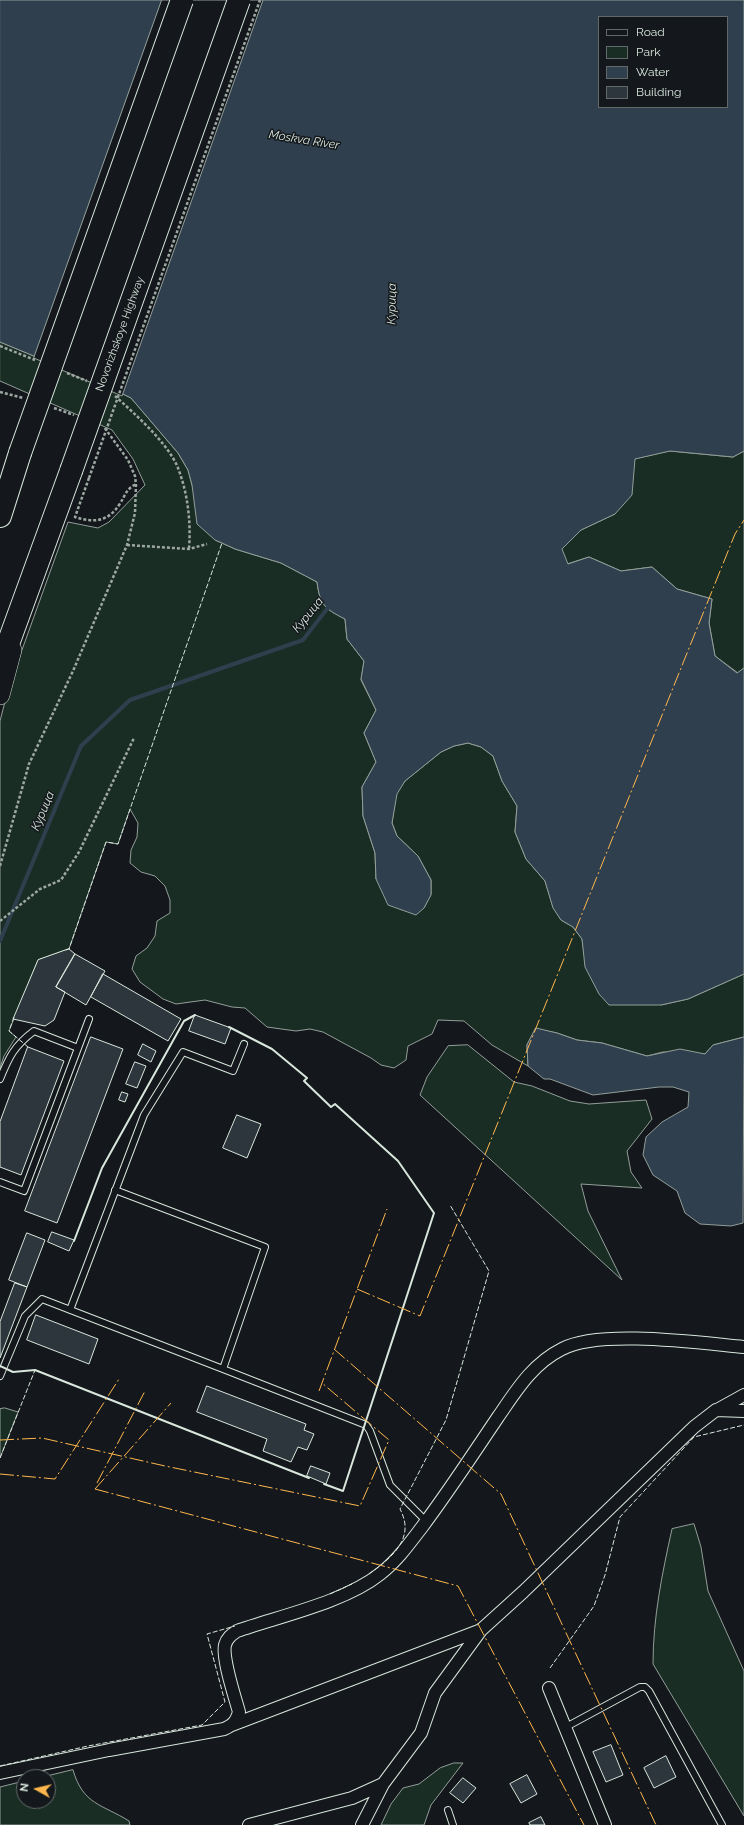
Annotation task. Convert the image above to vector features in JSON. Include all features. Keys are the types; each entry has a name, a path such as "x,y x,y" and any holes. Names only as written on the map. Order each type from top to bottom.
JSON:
{"highway":[{"path":"0,516 20,453 182,0"},
{"name":"Novorizhskoye Highway","path":"0,666 31,582 80,475 239,0"}],"main road":[{"path":"0,696 31,582"}],"street":[{"path":"232,1725 237,1720 239,1712 225,1655 225,1645 229,1636 237,1631 344,1596 379,1575 397,1560 426,1521 519,1386 535,1367 562,1348 584,1342 609,1339 666,1341 744,1347"},
{"path":"362,1825 384,1784 421,1733 435,1693 481,1630 523,1592 694,1427 716,1410 744,1396"},
{"path":"716,1410 744,1411"},
{"path":"0,1773 109,1750 224,1729 481,1630"},
{"path":"550,1688 605,1825"},
{"path":"249,1825 352,1798 384,1784"}],"lane":[{"path":"0,1182 24,1191 89,1019"},
{"path":"0,1079 12,1052 21,1041 34,1031 78,1048"},
{"path":"70,1310 144,1114 183,1052 233,1071 244,1044"},
{"path":"115,1190 265,1247 223,1369"},
{"path":"0,1376 25,1316 42,1299 366,1425 370,1431 390,1485 426,1521"},
{"path":"566,1727 640,1687 645,1687 649,1691 722,1825"},
{"path":"448,1810 453,1825"}],"path":[{"path":"136,484 127,489 119,506 112,513 94,521 86,521 75,517 80,475 260,0"},
{"path":"0,392 26,399"},
{"path":"49,406 80,417"},
{"path":"132,411 161,442 178,467 188,507 191,530 189,549"},
{"path":"0,866 29,764 73,671 127,545 135,513 136,484 128,460 102,424"},
{"path":"127,545 189,549 207,544"},
{"path":"0,920 40,889 61,880 79,852 134,738"}],"green space":[{"path":"0,342 111,388 131,398 178,453 188,470 192,485 215,540 235,549 281,563 317,582 322,601 328,609 345,619 347,639 364,661 361,680 376,710 364,733 376,762 362,787 363,816 375,853 376,879 424,908 431,894 431,880 418,856 397,836 392,823 396,794 405,781 441,752 454,746 468,743 481,747 493,756 502,781 517,806 515,832 526,859 545,881 553,907 561,920 573,927 582,939 584,953 661,1005 688,999 744,974 744,1037 713,1045 705,1054 663,1052 647,1056 602,1043 577,1040 557,1033 536,1029 527,1045 528,1066 492,1045 464,1021 438,1020 432,1034 408,1046 406,1060 394,1068 381,1065 323,1032 310,1029 296,1031 267,1027 245,1008 232,1007 205,1000 176,1004 163,999 140,982 132,969 136,956 147,948 155,936 157,921 170,913 170,900 165,886 155,876 141,872 130,863 131,850 137,837 138,823 130,809 118,844 106,842 69,949 38,960 9,1031 16,1037 4,1056 0,1068 0,721 9,686 68,522 98,528 109,522 145,485 133,459 112,430 0,381"},
{"path":"670,451 733,457 744,451 744,668 738,673 715,656 709,623 712,599 677,589 652,567 621,571 589,557 567,564 561,549 581,530 615,514 635,459"},
{"path":"468,1045 514,1082 532,1086 570,1101 589,1104 646,1100 652,1119 627,1151 631,1172 642,1188 581,1184 588,1211 622,1280 420,1095 427,1077 448,1046"},
{"path":"5,1408 18,1412 0,1458 0,1409"},
{"path":"694,1524 701,1547 708,1591 744,1671 744,1816 653,1664 656,1613 672,1529"},
{"path":"454,1763 463,1763 431,1805 424,1825 381,1825 391,1804 403,1788 419,1784 440,1768"},
{"path":"73,1770 77,1782 88,1797 102,1807 129,1821 130,1825 0,1825 0,1787 16,1783 16,1809 56,1809 56,1774"}],"water":[{"name":"Moskva River","path":"0,0 744,0 744,451 733,457 670,451 635,459 632,495 615,514 581,530 562,549 568,564 589,557 621,571 652,567 677,589 712,599 709,623 715,656 737,673 744,668 744,974 688,999 661,1005 609,1005 599,994 585,967 582,939 573,927 561,920 553,908 545,881 526,859 515,832 517,806 502,781 493,756 481,747 468,743 454,746 441,752 405,781 397,794 392,823 397,836 418,856 431,880 431,895 424,908 416,915 388,905 376,879 375,853 363,816 362,787 376,762 364,733 376,710 361,679 364,661 347,639 345,619 328,609 322,601 317,582 281,563 235,549 215,540 197,524 192,485 188,470 178,453 131,398 111,388 0,342"},
{"path":"536,1028 577,1040 602,1043 647,1056 680,1049 705,1054 713,1045 744,1037 743,1223 731,1226 700,1224 685,1213 677,1191 653,1175 643,1155 646,1137 662,1122 688,1107 689,1092 673,1087 659,1087 593,1095 550,1079 544,1079 528,1066 527,1045"}],"pier":[{"path":"162,0 263,0 122,396 34,358"}],"building":[{"path":"69,949 75,954 56,987 65,992 54,1020 45,1026 13,1019 38,960"},
{"path":"75,954 105,971 86,1005 56,987"},
{"path":"103,974 181,1019 168,1041 91,997"},
{"path":"195,1015 231,1028 225,1044 189,1031"},
{"path":"91,1037 123,1049 57,1223 25,1211"},
{"path":"143,1044 156,1051 151,1062 138,1055"},
{"path":"28,1047 64,1061 21,1175 0,1167 0,1122"},
{"path":"135,1062 146,1066 137,1088 126,1084"},
{"path":"122,1092 128,1094 125,1102 119,1100"},
{"path":"237,1115 261,1124 247,1158 223,1148"},
{"path":"52,1232 74,1240 69,1251 48,1242"},
{"path":"27,1233 45,1240 27,1287 9,1280"},
{"path":"15,1283 27,1287 0,1358 0,1322"},
{"path":"36,1315 98,1339 89,1364 27,1340"},
{"path":"207,1386 306,1424 304,1430 314,1434 307,1450 298,1447 291,1462 263,1451 267,1439 197,1412"},
{"path":"311,1466 330,1473 326,1484 307,1476"},
{"path":"611,1745 623,1775 606,1782 593,1752"},
{"path":"666,1756 676,1777 654,1788 644,1768"},
{"path":"527,1775 537,1794 521,1803 510,1784"},
{"path":"463,1778 476,1788 463,1803 450,1793"},
{"path":"541,1817 545,1825 530,1825 529,1823"}],"waterway":[{"name":"Курица","path":"0,941 81,746 130,700 303,640 330,605"}],"fence":[{"path":"66,950 69,949 106,842 118,844 222,543"},
{"path":"14,1017 9,1031 28,1047 28,1049"},
{"path":"369,1574 393,1554 403,1539 405,1530 404,1520 400,1509 446,1420 489,1271 450,1205"},
{"path":"0,1458 35,1370"},
{"path":"550,1668 594,1606 605,1575 620,1517 694,1437 744,1425"},
{"path":"330,1594 352,1584"},
{"path":"0,1766 88,1746 202,1725 225,1702 207,1634 235,1626"}],"wall":[{"path":"74,1241 102,1168 184,1021 195,1015"},
{"path":"229,1027 272,1049 307,1078 304,1081 331,1107 335,1104 398,1161 434,1213 343,1491 324,1484"},
{"path":"0,1366 13,1372 35,1370 309,1478"}],"power":[{"path":"357,1289 420,1316 735,534 744,520"},
{"path":"319,1391 387,1209"},
{"path":"334,1349 501,1494 656,1825"},
{"path":"0,1474 55,1479 119,1379"},
{"path":"0,1440 42,1438 165,1466 360,1506 389,1440 322,1383"},
{"path":"97,1483 145,1391"},
{"path":"95,1489 171,1403"},
{"path":"95,1489 458,1586 584,1825"}]}
